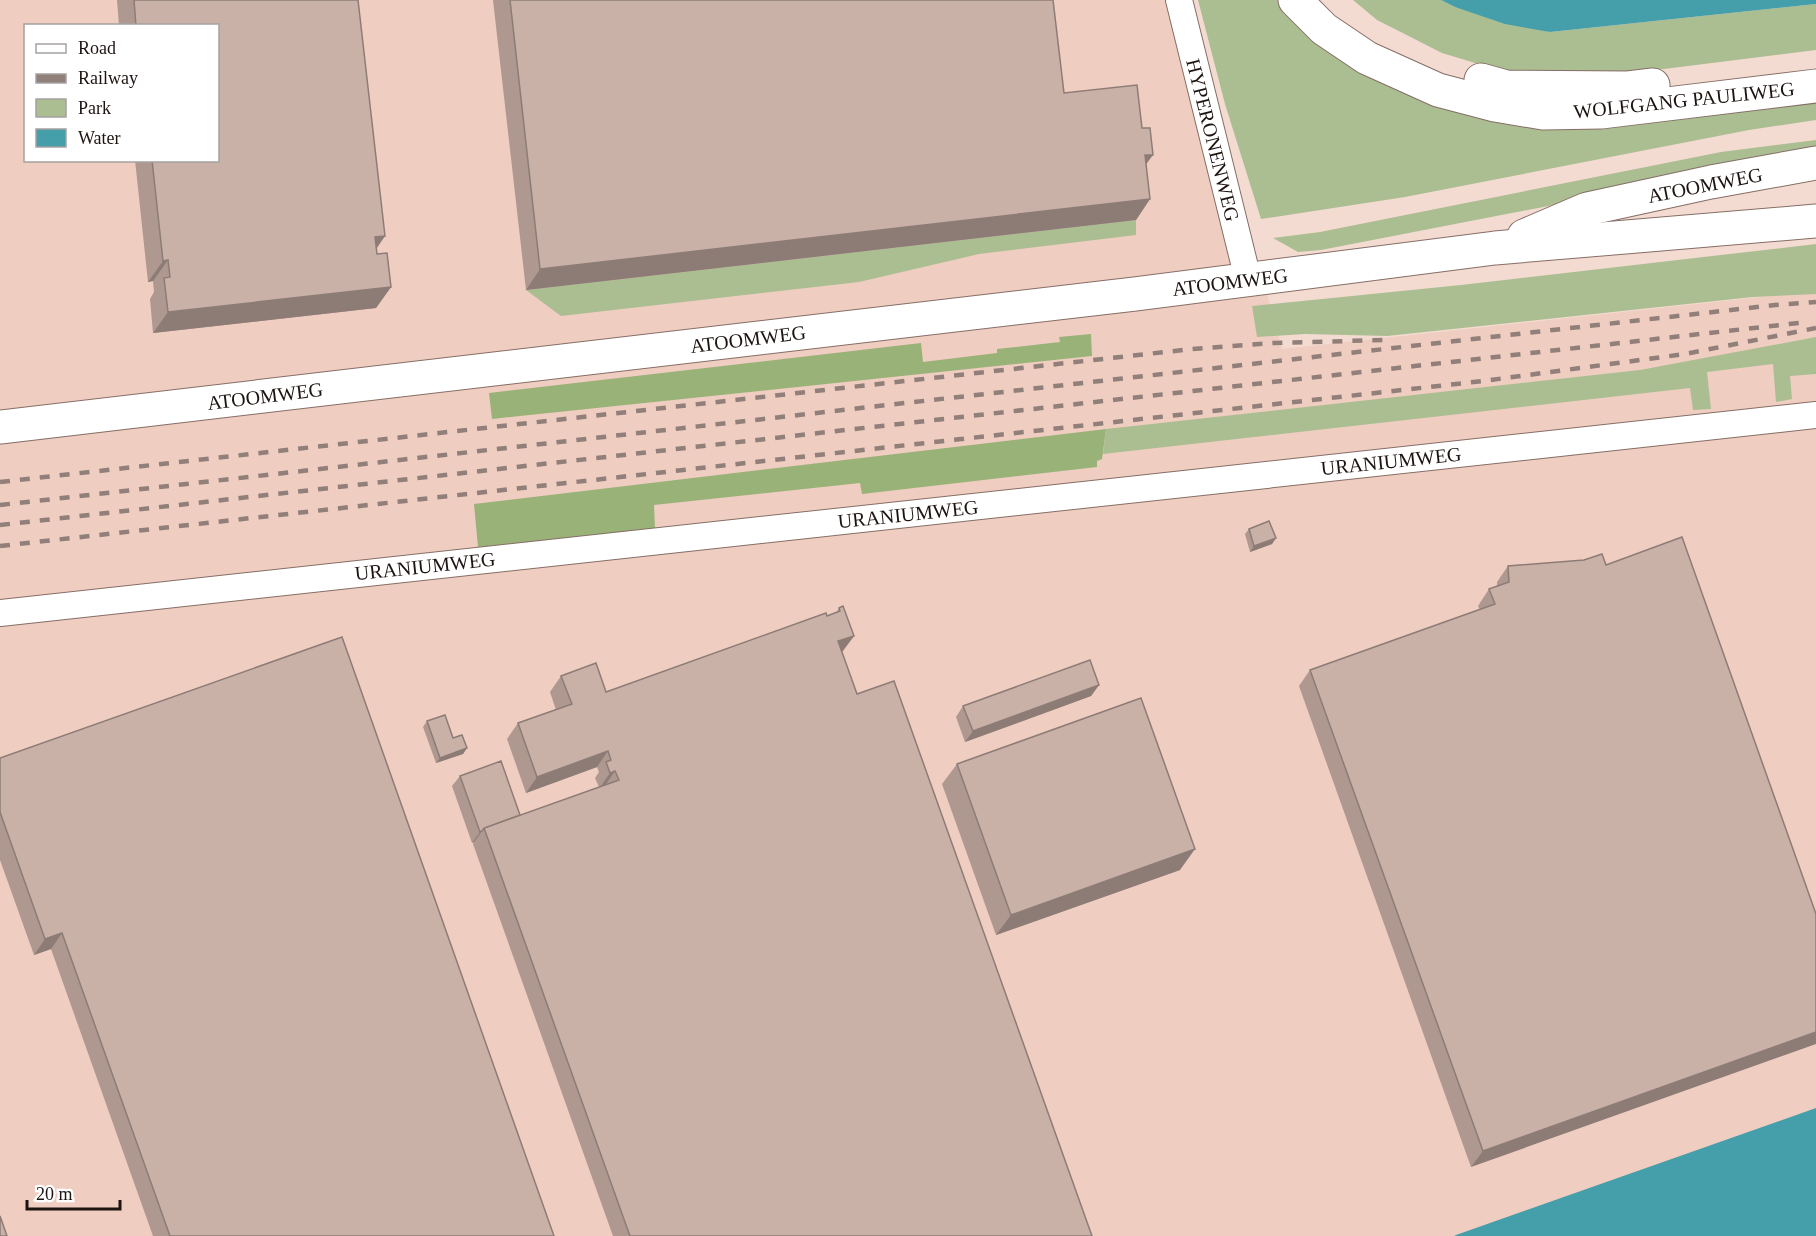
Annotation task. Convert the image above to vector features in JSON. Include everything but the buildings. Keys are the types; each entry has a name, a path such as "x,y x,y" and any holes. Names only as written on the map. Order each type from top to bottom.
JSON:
{"street":[{"name":"HYPERONENWEG","path":"1179,0 1248,279"},
{"name":"WOLFGANG PAULIWEG","path":"1295,0 1324,28 1367,58 1438,90 1495,105 1543,113 1601,112 1816,87"},
{"name":"WOLFGANG PAULIWEG","path":"1323,0 1382,41 1440,68 1506,87 1628,88 1816,66"},
{"name":"ATOOMWEG","path":"1495,248 1587,209 1711,182 1816,163"},
{"name":"ATOOMWEG","path":"0,427 1135,294 1495,248 1816,220"},
{"name":"URANIUMWEG","path":"0,613 1816,415"}],"shaded area":[{"path":"0,0 1186,0 1282,349 1816,291 1816,1110 1454,1236 0,1236"}],"green space":[{"path":"1198,0 1279,0 1322,40 1374,75 1816,100 1816,120 1749,130 1405,197 1261,219 1225,104"},
{"path":"1353,0 1441,0 1455,7 1550,32 1816,4 1816,50 1616,75 1554,76 1495,69 1442,53 1377,20"},
{"path":"1816,140 1816,154 1321,250 1298,252 1273,238 1320,232 1721,152"},
{"path":"1136,220 1136,235 979,254 859,282 561,316 526,290"},
{"path":"1816,244 1816,294 1753,297 1387,336 1305,334 1257,337 1252,306 1461,285"},
{"path":"1091,334 1092,356 492,419 489,393 921,343 923,362 997,353 997,349 1060,342 1059,337"},
{"path":"1816,337 1816,374 1790,376 1792,399 1776,402 1773,364 1707,372 1711,409 1693,410 1690,388 1103,454 1106,429 1640,370"},
{"path":"1106,429 1102,459 1097,461 1097,467 862,494 860,483 654,505 655,529 478,547 474,504"}],"water":[{"path":"1441,0 1816,0 1816,4 1550,32 1505,24"},
{"path":"1816,1108 1816,1236 1454,1236 1456,1235"}],"railway":[{"path":"0,505 1816,302"},
{"path":"0,525 1807,322"},
{"path":"0,546 1483,381 1685,354 1816,328"},
{"path":"0,482 1192,349 1274,343 1384,340"}]}
